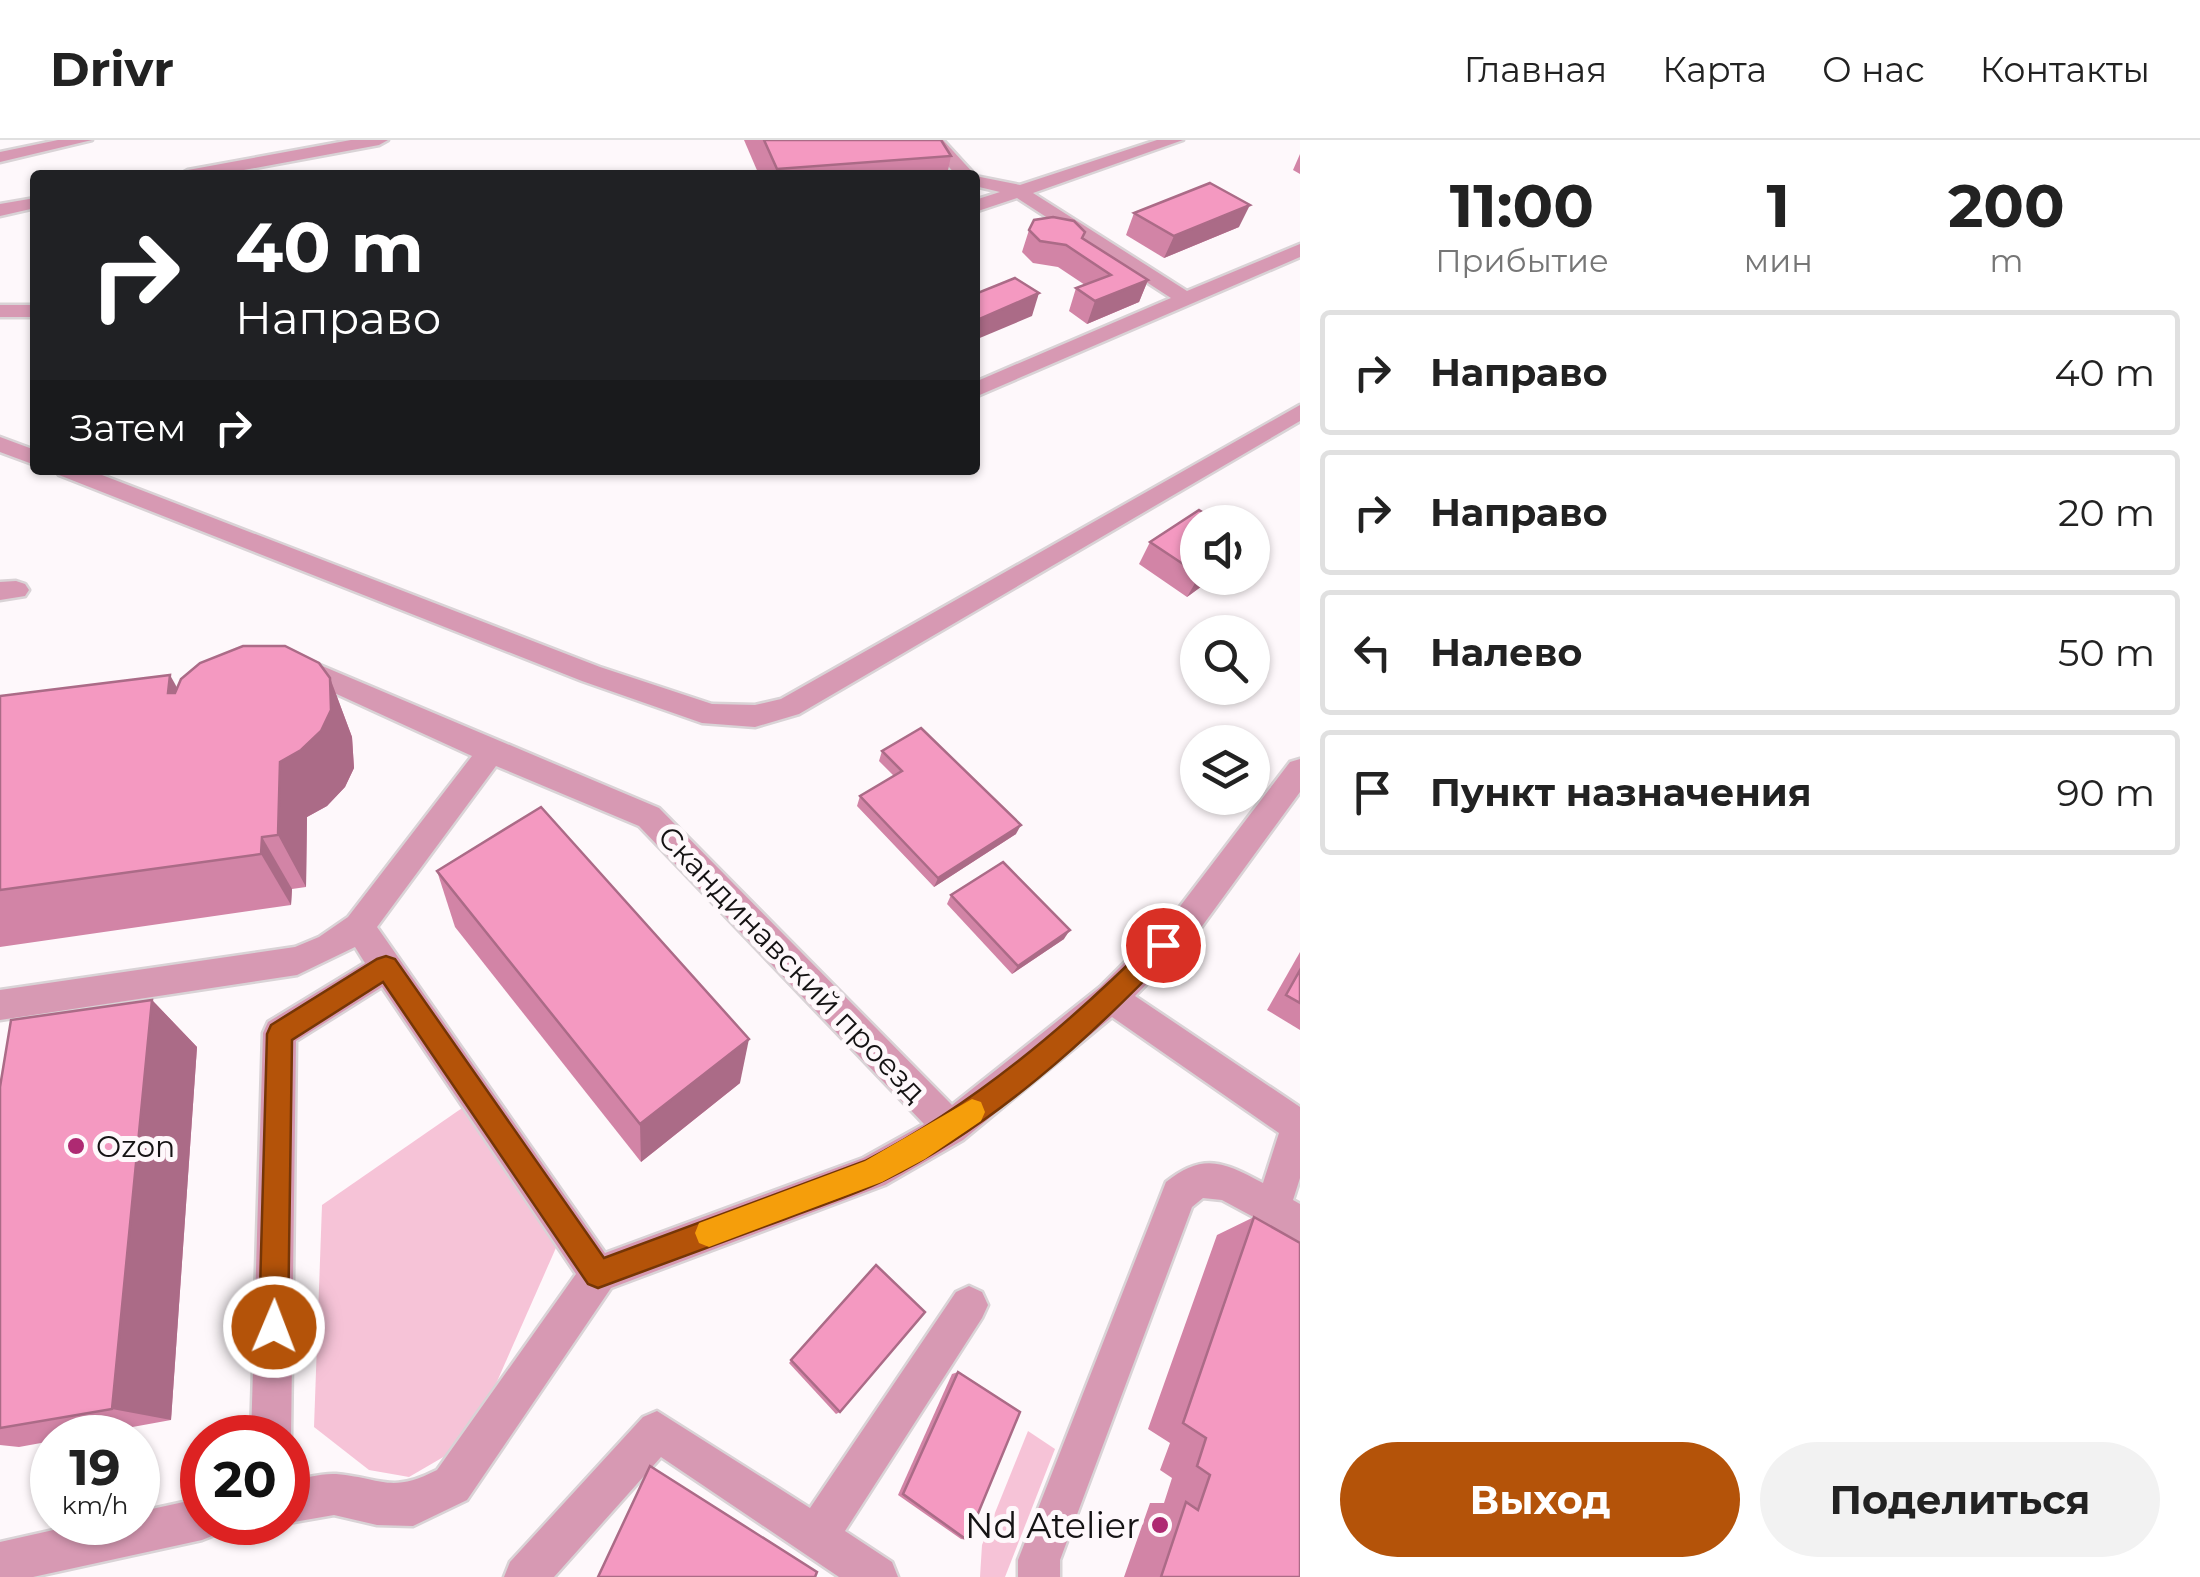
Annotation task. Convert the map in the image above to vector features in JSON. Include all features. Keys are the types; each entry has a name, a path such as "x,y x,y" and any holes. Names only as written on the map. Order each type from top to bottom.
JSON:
{"street":[{"path":"0,157 82,140"},
{"path":"215,170 379,140"},
{"path":"934,140 961,170"},
{"path":"980,204 1174,140"},
{"path":"980,182 1017,190 1185,299"},
{"path":"0,210 30,204"},
{"path":"980,388 1300,250"},
{"path":"0,311 30,310"},
{"path":"80,475 592,674 712,715 755,716 789,707 1300,412"},
{"path":"0,444 30,456"},
{"name":"Скандинавский проезд","path":"271,676 308,670 649,817 951,1128"},
{"path":"0,1005 297,962 330,947 359,927 491,752"},
{"path":"310,1498 334,1494 378,1504 413,1504 452,1485 598,1274 872,1172 951,1128 1111,998 1189,919 1300,770"},
{"path":"359,927 598,1274"},
{"path":"272,1415 280,1034 386,967"},
{"path":"1039,1577 1039,1560 1179,1195 1198,1180 1226,1183 1286,1216 1300,1127 1111,998"},
{"path":"818,1534 970,1304"},
{"path":"525,1577 657,1430 878,1577"},
{"path":"0,1563 180,1524"}],"shaded area":[{"path":"465,1106 559,1241 484,1411 452,1452 409,1477 369,1470 314,1427 322,1205"},
{"path":"1028,1431 1055,1449 1005,1577 980,1577 982,1545"}],"building":[{"path":"764,140 941,140 951,156 777,169"},
{"path":"1210,183 1250,205 1174,236 1134,213"},
{"path":"1053,217 1074,221 1085,232 1082,238 1148,280 1095,301 1076,288 1111,275 1066,245 1040,241 1029,230 1034,220"},
{"path":"1015,278 1039,293 980,319 980,292"},
{"path":"1180,522 1180,562 1150,542"},
{"path":"243,646 285,646 319,663 330,678 331,710 321,731 301,750 280,762 278,835 262,837 261,854 0,890 0,696 170,675 168,693 175,693 181,679 200,663"},
{"path":"921,728 1021,825 938,878 860,796 902,771 882,751"},
{"path":"541,807 749,1039 640,1124 437,871"},
{"path":"1003,862 1070,930 1018,966 951,895"},
{"path":"1300,970 1300,1003 1286,995"},
{"path":"152,1000 112,1409 77,1415 30,1415 30,1423 0,1428 0,1087 11,1020"},
{"path":"1254,1217 1300,1243 1300,1577 1161,1577 1186,1502 1198,1510 1210,1475 1197,1466 1206,1438 1183,1423"},
{"path":"876,1265 925,1312 840,1412 791,1360"},
{"path":"958,1372 1020,1412 967,1540 903,1494"},
{"path":"650,1466 817,1572 815,1577 598,1577"}],"slow traffic":[{"path":"709,1233 872,1172 915,1150 972,1112"}],"place":[{"name":"Ozon","path":"76,1146"},
{"name":"Nd Atelier","path":"1160,1525"}],"route":[{"path":"274,1327 280,1034 386,967 598,1274 872,1172 915,1150 951,1128 1054,1048 1163,945"}]}
